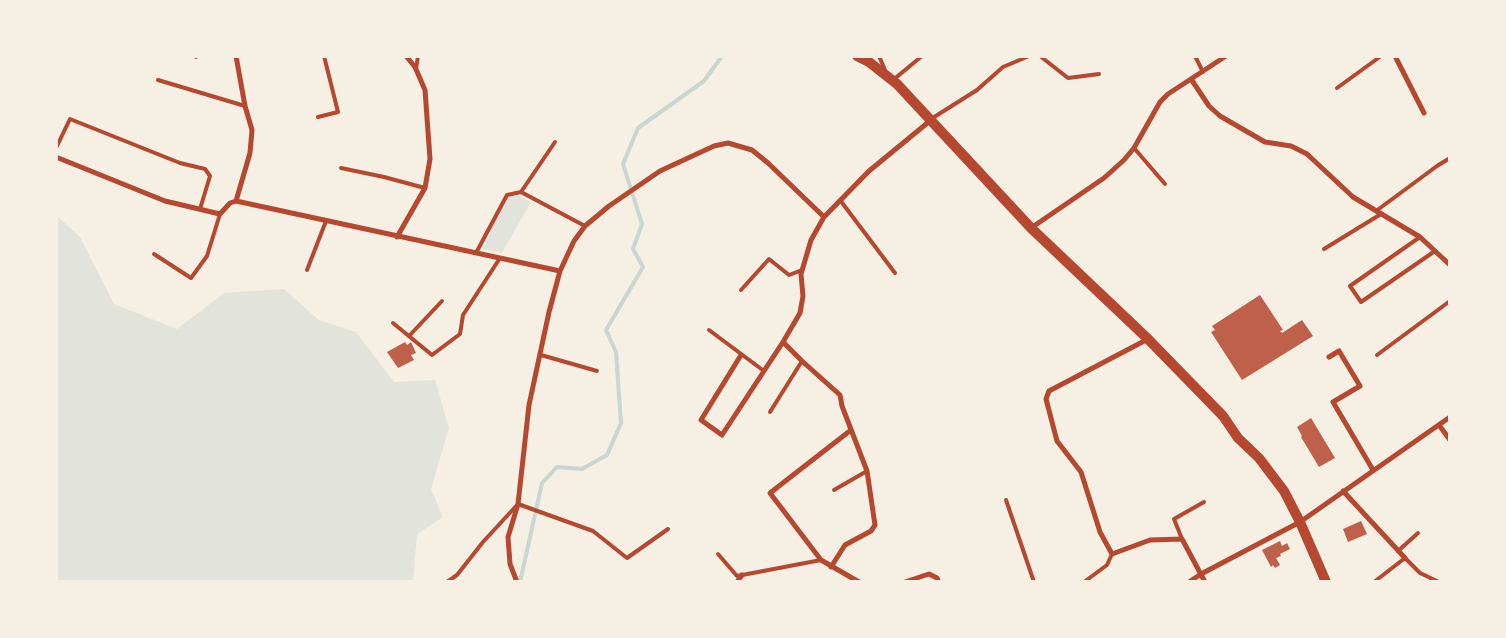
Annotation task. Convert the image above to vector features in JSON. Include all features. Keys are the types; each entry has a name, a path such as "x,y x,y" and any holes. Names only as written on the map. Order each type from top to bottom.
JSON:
{"main road":[{"path":"857,56 890,77 1031,228 1148,339 1223,416 1238,438 1259,458 1284,492 1300,522 1326,582"}],"street":[{"path":"236,56 245,106 252,130 250,153 236,201"},
{"path":"397,237 425,188 430,159 425,90 416,69 406,56"},
{"path":"1031,228 1104,178 1134,148 1160,102 1168,94 1226,56"},
{"path":"1395,56 1424,113"},
{"path":"1191,79 1209,106 1220,116 1265,142 1291,146 1306,154 1353,197 1420,237 1450,264"},
{"path":"741,355 701,420 722,436 800,313 803,296 802,270 811,240 824,217 869,171 931,119"},
{"path":"517,582 510,564 508,537 518,504 529,405 560,271 574,241 586,226 622,197 660,171 714,146 728,143 752,150 824,217"},
{"path":"56,157 165,201 220,214 230,203 236,201 560,271"},
{"path":"1148,339 1049,392 1046,399 1056,441 1081,472 1100,532 1112,554 1150,540 1182,539 1204,582"},
{"path":"783,342 840,395 842,406 867,472 874,525 871,531 845,545 831,567"},
{"path":"1330,356 1339,351 1360,386 1334,402 1374,470"},
{"path":"1189,582 1300,522 1450,417"},
{"path":"1439,425 1450,440"},
{"path":"851,430 770,493 821,560 859,582"},
{"path":"1343,491 1405,558"},
{"path":"905,582 929,574 937,578 939,582"},
{"path":"737,582 742,575"}],"lane":[{"path":"318,117 338,112 324,56"},
{"path":"416,69 418,56"},
{"path":"879,56 890,77 922,56"},
{"path":"931,119 977,90 1004,66 1028,56"},
{"path":"1040,56 1068,78 1099,74"},
{"path":"1195,56 1203,72"},
{"path":"1337,88 1381,56"},
{"path":"158,80 245,106"},
{"path":"56,148 70,119 180,163 205,169 210,176 200,209"},
{"path":"521,192 555,142"},
{"path":"1134,148 1166,184"},
{"path":"1324,249 1378,213 1437,166 1450,158"},
{"path":"341,168 425,188"},
{"path":"476,253 507,195 521,192 586,226"},
{"path":"840,200 896,273"},
{"path":"154,254 191,278 207,256 220,214"},
{"path":"307,270 326,221"},
{"path":"1420,237 1350,286 1362,302 1435,251"},
{"path":"393,323 410,335 432,355 460,334 463,315 500,258"},
{"path":"741,290 769,259 789,275 802,270"},
{"path":"410,335 442,301"},
{"path":"1377,355 1450,301"},
{"path":"709,330 764,372"},
{"path":"540,354 597,372"},
{"path":"770,412 802,361"},
{"path":"834,490 867,472"},
{"path":"1006,500 1034,582"},
{"path":"1182,539 1174,519 1204,502"},
{"path":"447,582 457,575 483,542 518,504 593,531 627,558 668,530"},
{"path":"1398,551 1418,533"},
{"path":"718,554 737,576 821,560"},
{"path":"1084,582 1107,565 1112,554"},
{"path":"1374,582 1405,558 1420,573 1439,582"}],"shaded area":[{"path":"517,195 531,202 502,253 482,249 508,198"},
{"path":"56,215 80,237 114,304 177,329 224,293 284,289 319,320 356,332 394,382 435,380 449,428 431,489 443,517 417,534 413,582 56,582"}],"building":[{"path":"1260,295 1283,330 1280,331 1282,333 1302,320 1313,336 1242,380 1211,332 1215,330 1212,326"},
{"path":"405,342 407,345 411,342 416,353 411,355 414,360 398,368 387,352"},
{"path":"1311,418 1335,458 1319,467 1297,427"},
{"path":"1361,521 1367,534 1348,542 1343,529"},
{"path":"1280,541 1282,546 1287,543 1290,549 1276,558 1280,565 1275,568 1273,565 1271,567 1262,550"}],"waterway":[{"path":"520,582 542,483 557,467 582,469 607,455 621,423 616,352 606,330 643,267 633,249 642,224 623,164 638,128 704,81 722,56"}]}
